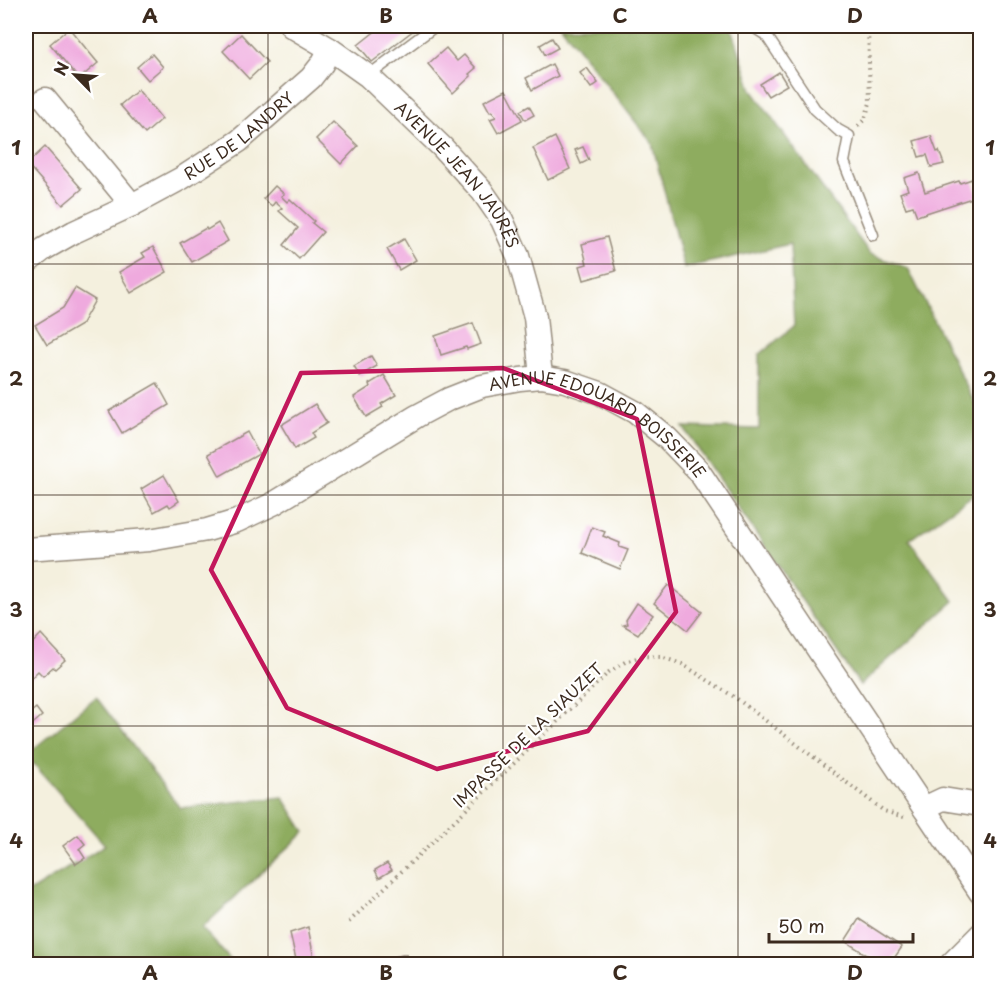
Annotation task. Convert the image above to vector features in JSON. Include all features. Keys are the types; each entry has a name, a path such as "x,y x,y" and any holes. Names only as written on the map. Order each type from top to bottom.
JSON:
{"street":[{"name":"AVENUE JEAN JAURÈS","path":"291,26 330,49 368,76 442,147 482,191 502,220 518,256 535,317 541,377"},
{"name":"RUE DE LANDRY","path":"26,263 44,249 74,232 182,178 239,141 311,78 330,49"},
{"path":"45,99 132,205"},
{"name":"AVENUE EDOUARD BOISSERIE","path":"26,549 149,540 207,531 237,521 273,504 417,416 449,399 482,386 541,377 565,381 600,393 635,412 667,438 698,470 981,892"},
{"path":"924,808 943,799 981,804"},
{"path":"951,964 981,935"}],"lane":[{"path":"368,76 435,26"},
{"path":"752,26 766,36 815,109 838,130 849,136 844,162 873,235"}],"path":[{"path":"849,136 865,119 870,103 868,26"},
{"name":"IMPASSE DE LA SIAUZET","path":"349,922 609,672 625,662 643,656 661,657 682,664 736,698 884,811 907,818 924,808"}],"highlighted area":[{"path":"503,368 637,419 676,612 588,731 437,769 287,708 211,570 301,373"}],"green space":[{"path":"561,26 731,26 752,90 870,254 908,268 980,414 980,490 909,540 954,601 860,685 683,427 759,429 759,355 794,326 790,244 684,268 652,143"},
{"path":"96,697 180,808 283,797 305,832 202,928 234,964 26,964 26,894 105,845 26,755"}],"building":[{"path":"382,26 419,26 372,62 358,45"},
{"path":"69,28 98,63 79,79 50,44"},
{"path":"241,34 267,62 249,79 223,51"},
{"path":"552,38 558,48 545,55 540,45"},
{"path":"446,48 457,61 464,55 476,68 453,93 428,64"},
{"path":"152,54 163,67 148,80 137,67"},
{"path":"552,64 558,76 532,90 526,78"},
{"path":"587,68 598,83 591,88 580,73"},
{"path":"779,72 787,85 768,96 760,84"},
{"path":"138,90 162,119 145,134 120,105"},
{"path":"506,90 522,120 498,133 490,119 496,117 484,101"},
{"path":"529,106 534,115 525,120 520,111"},
{"path":"333,122 358,146 341,164 316,139"},
{"path":"931,136 944,164 931,167 927,155 919,157 914,141"},
{"path":"555,137 570,169 548,180 533,148"},
{"path":"45,147 82,189 63,205 27,164"},
{"path":"583,147 589,160 581,164 575,150"},
{"path":"919,173 925,192 972,179 978,196 917,216 913,206 906,208 900,193 908,190 904,178"},
{"path":"275,186 284,194 281,196 287,202 290,199 323,232 299,259 284,245 298,228 279,211 282,208 275,202 272,206 263,199"},
{"path":"218,223 228,241 192,262 180,243"},
{"path":"607,237 616,271 584,280 580,266 587,264 582,244"},
{"path":"404,239 416,260 399,270 387,249"},
{"path":"153,247 167,272 131,293 119,272 145,257 142,253"},
{"path":"75,288 95,300 81,325 47,345 35,325 63,308"},
{"path":"473,323 481,344 441,355 435,336"},
{"path":"371,356 377,366 360,376 354,366"},
{"path":"384,375 396,395 381,404 383,407 366,417 354,397"},
{"path":"157,383 169,405 122,433 109,411"},
{"path":"315,404 327,423 311,433 314,438 295,449 281,425"},
{"path":"247,432 259,454 220,476 208,454"},
{"path":"164,475 179,501 170,507 168,504 154,512 141,489"},
{"path":"592,527 605,532 603,536 620,543 619,547 628,550 620,569 582,553"},
{"path":"668,585 702,612 688,630 654,603"},
{"path":"637,603 653,615 638,634 623,625 627,624 626,620"},
{"path":"41,634 65,660 43,676 38,671 30,679 26,674 26,650"},
{"path":"26,706 31,712 36,708 42,716 28,728 26,725"},
{"path":"78,835 85,844 79,849 85,858 76,864 63,846"},
{"path":"387,863 392,870 379,878 375,870"},
{"path":"859,919 902,947 890,964 881,964 845,941"},
{"path":"308,927 315,964 297,964 290,933"},
{"path":"406,954 408,964 396,964 394,957"}]}
